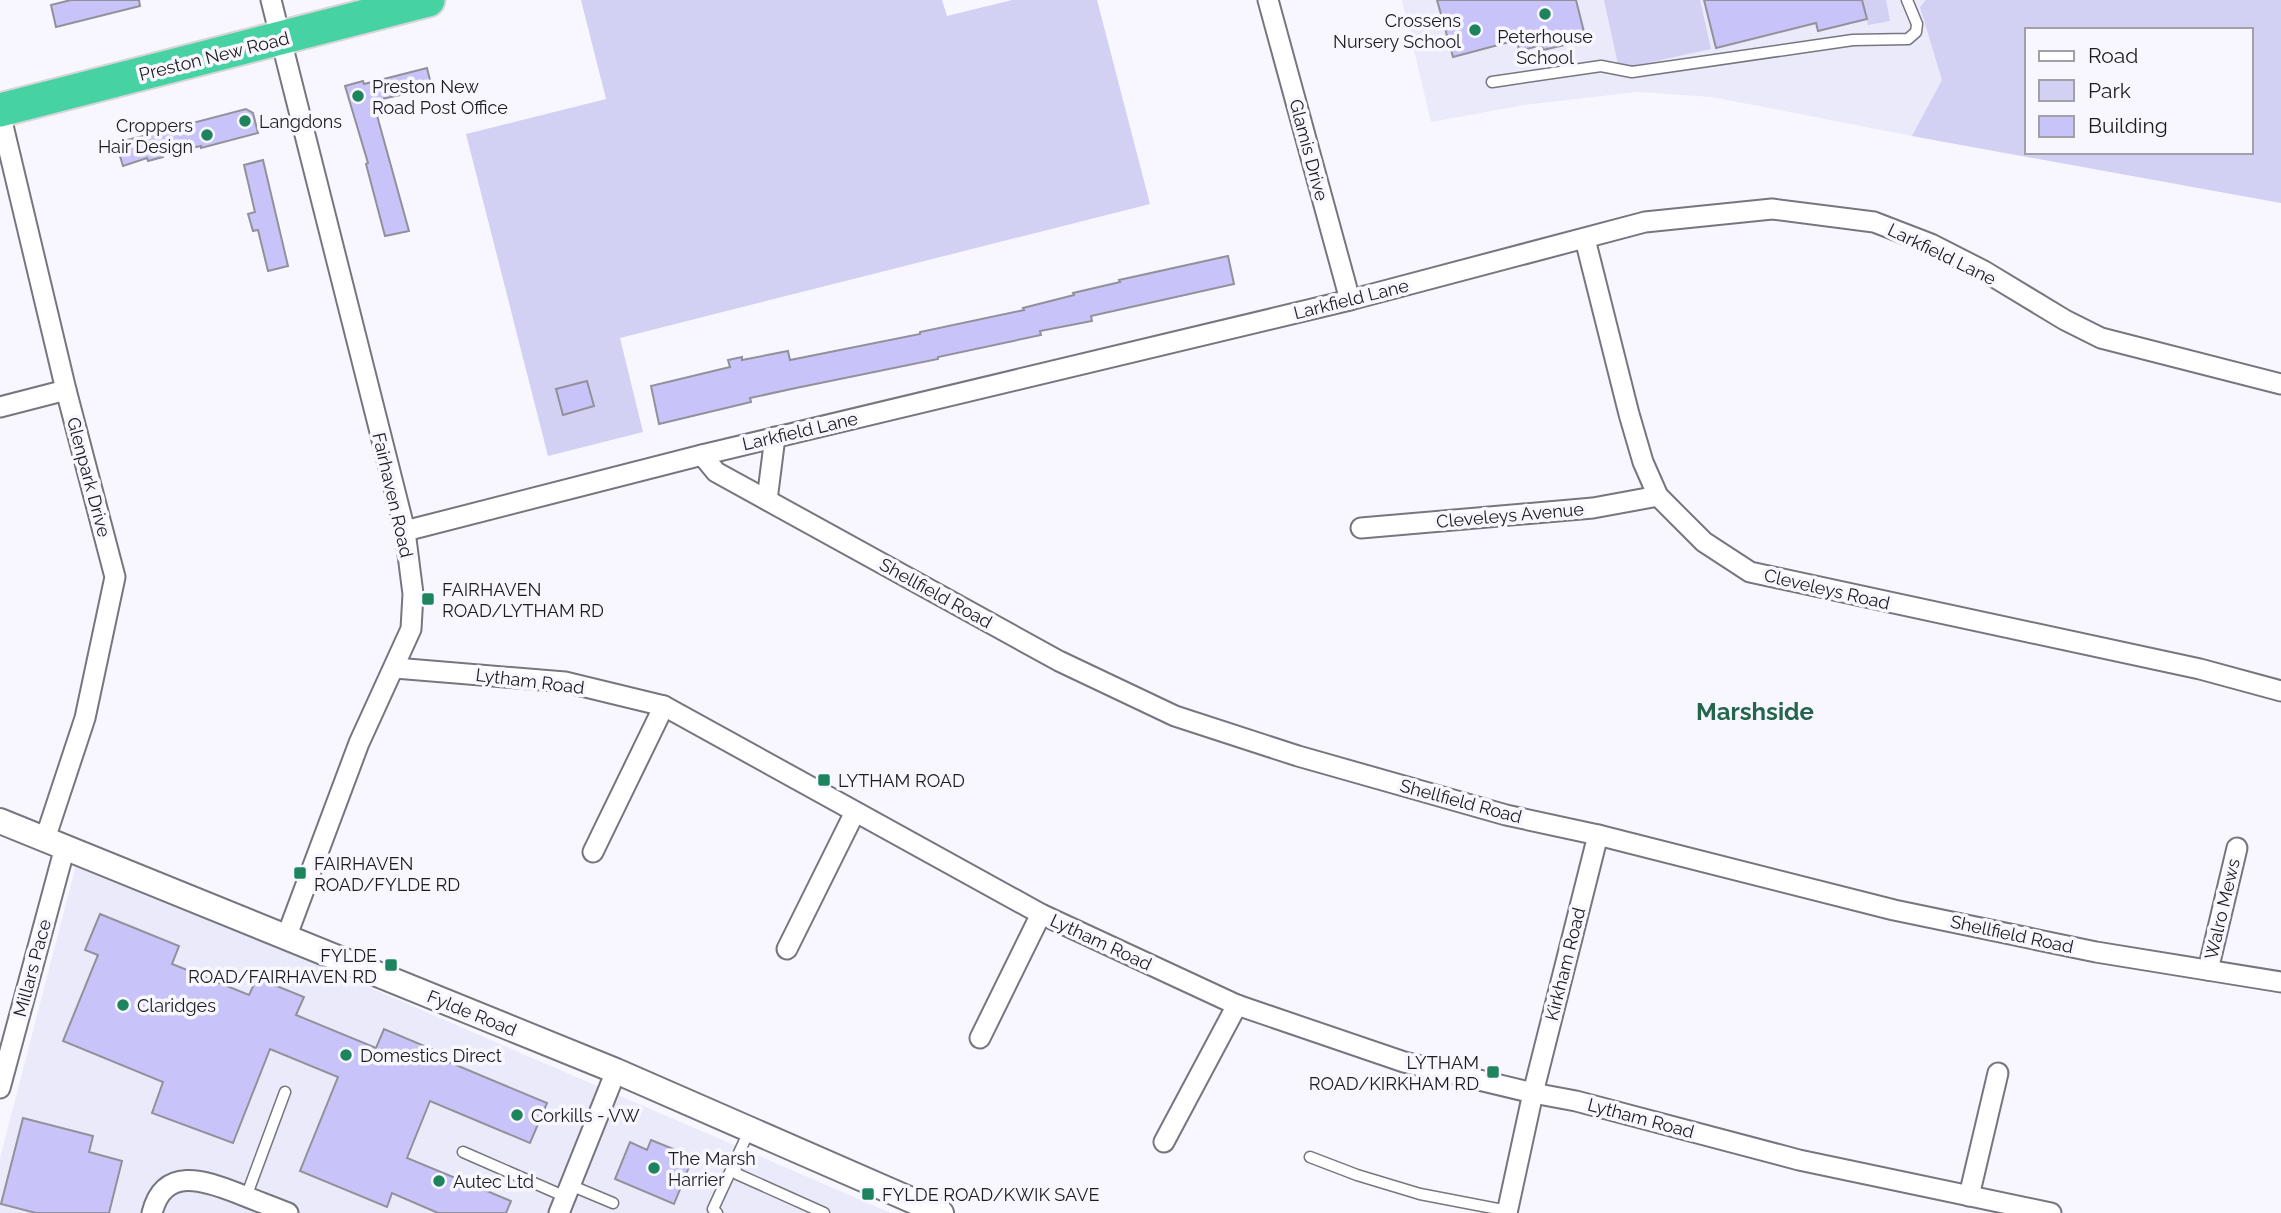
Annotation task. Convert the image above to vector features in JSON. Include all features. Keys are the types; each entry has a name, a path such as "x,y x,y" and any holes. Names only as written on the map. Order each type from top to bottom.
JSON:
{"highway":[{"name":"Preston New Road","path":"0,112 428,0"}],"street":[{"name":"Fairhaven Road","path":"271,0 405,531 413,594 411,629 359,743 286,938"},
{"name":"Glamis Drive","path":"1268,0 1350,300"},
{"name":"Glenpark Drive","path":"0,112 66,390 115,577 55,843"},
{"name":"Larkfield Lane","path":"405,531 775,437 1350,300 1645,222 1772,209 1874,222 1931,244 2101,338 2281,384"},
{"name":"Cleveleys Road","path":"1585,239 1629,414 1643,461 1658,496 1704,542 1750,572 2200,669 2281,691"},
{"path":"0,407 66,390"},
{"path":"767,500 775,437"},
{"name":"Shellfield Road","path":"702,455 716,472 1059,661 1175,716 1337,767 1506,815 1598,835 1894,910 2096,952 2281,982"},
{"name":"Cleveleys Avenue","path":"1361,528 1592,508 1658,496"},
{"name":"Lytham Road","path":"395,668 565,682 664,706 1041,914 1237,1005 1404,1062 1576,1101 1799,1160 2051,1213"},
{"path":"593,852 664,706"},
{"path":"787,949 855,812"},
{"name":"Fylde Road","path":"0,821 616,1071 941,1213"},
{"name":"Kirkham Road","path":"1508,1212 1533,1093 1598,835"},
{"name":"Millars Pace","path":"0,1088 55,843"},
{"name":"Walro Mews","path":"2208,970 2237,848"},
{"name":"Lytham Road","path":"979,1038 1041,914"},
{"path":"1164,1142 1237,1005"},
{"path":"565,1198 616,1071"},
{"path":"1969,1196 1998,1073"},
{"path":"152,1213 155,1202 171,1184 187,1179 204,1181 288,1213"}],"lane":[{"path":"1492,82 1601,66 1632,72 1853,40 1908,39 1916,32 1917,24 1908,0"},
{"path":"246,1197 285,1092"},
{"path":"716,1213 713,1209 750,1129"},
{"path":"463,1152 565,1198 613,1203"},
{"path":"1310,1157 1420,1194 1508,1212"},
{"path":"734,1165 737,1174 824,1213"}],"shaded area":[{"path":"1402,0 2281,0 2281,203 1712,97 1637,92 1524,105 1431,122"},
{"path":"77,861 891,1213 0,1213 0,1158"}],"green space":[{"path":"581,0 942,0 947,16 1012,0 1097,0 1150,204 620,338 643,432 548,456 466,134 606,99"},
{"path":"1604,0 1700,0 1711,49 1619,69"},
{"path":"1862,0 1886,0 1890,21 1868,25"},
{"path":"1926,0 2281,0 2281,203 1912,136 1942,80 1920,7"}],"building":[{"path":"71,0 139,0 140,6 56,27 51,5"},
{"path":"1437,0 1576,0 1586,40 1543,50 1542,45 1519,51 1517,40 1453,57"},
{"path":"1704,0 1862,0 1867,19 1818,31 1816,23 1716,48"},
{"path":"427,68 432,88 373,101 409,231 385,236 366,164 368,163 345,86 363,81 364,84"},
{"path":"246,109 253,113 258,133 201,148 162,154 163,157 148,161 147,158 123,166 116,143"},
{"path":"263,160 288,266 268,271 258,230 253,231 248,214 255,212 244,165"},
{"path":"1228,256 1234,284 1091,316 1092,321 1040,331 1041,335 750,398 751,402 659,424 651,386 730,367 728,360 788,351 790,360 920,334 1024,310 1023,308 1074,295 1073,293 1120,282 1119,280"},
{"path":"587,381 594,406 563,415 556,389"},
{"path":"100,914 179,946 172,964 249,995 257,978 304,997 296,1015 376,1048 384,1029 434,1050 432,1055 547,1103 530,1143 430,1101 407,1158 511,1201 506,1213 438,1213 392,1193 387,1207 300,1171 338,1077 270,1049 233,1143 152,1113 163,1082 63,1041 98,955 85,950"},
{"path":"23,1118 93,1136 89,1152 122,1161 109,1213 36,1213 1,1204"},
{"name":"The Marsh Harrier","path":"651,1140 693,1157 674,1204 615,1179 630,1142 647,1150"}],"place":[{"name":"Peterhouse School","path":"1545,14"},
{"name":"Crossens Nursery School","path":"1475,30"},
{"name":"Preston New Road Post Office","path":"358,96"},
{"name":"Langdons","path":"245,121"},
{"name":"Croppers Hair Design","path":"207,135"},
{"name":"FAIRHAVEN ROAD/LYTHAM RD","path":"428,599"},
{"name":"LYTHAM ROAD","path":"824,780"},
{"name":"FAIRHAVEN ROAD/FYLDE RD","path":"300,873"},
{"name":"FYLDE ROAD/FAIRHAVEN RD","path":"391,965"},
{"name":"Claridges","path":"123,1005"},
{"name":"Domestics Direct","path":"346,1055"},
{"name":"LYTHAM ROAD/KIRKHAM RD","path":"1493,1072"},
{"name":"Corkills - VW","path":"517,1115"},
{"name":"The Marsh Harrier","path":"654,1168"},
{"name":"Autec Ltd","path":"439,1181"},
{"name":"FYLDE ROAD/KWIK SAVE","path":"868,1194"}],"district":[{"name":"Marshside","path":"1755,711"}]}
